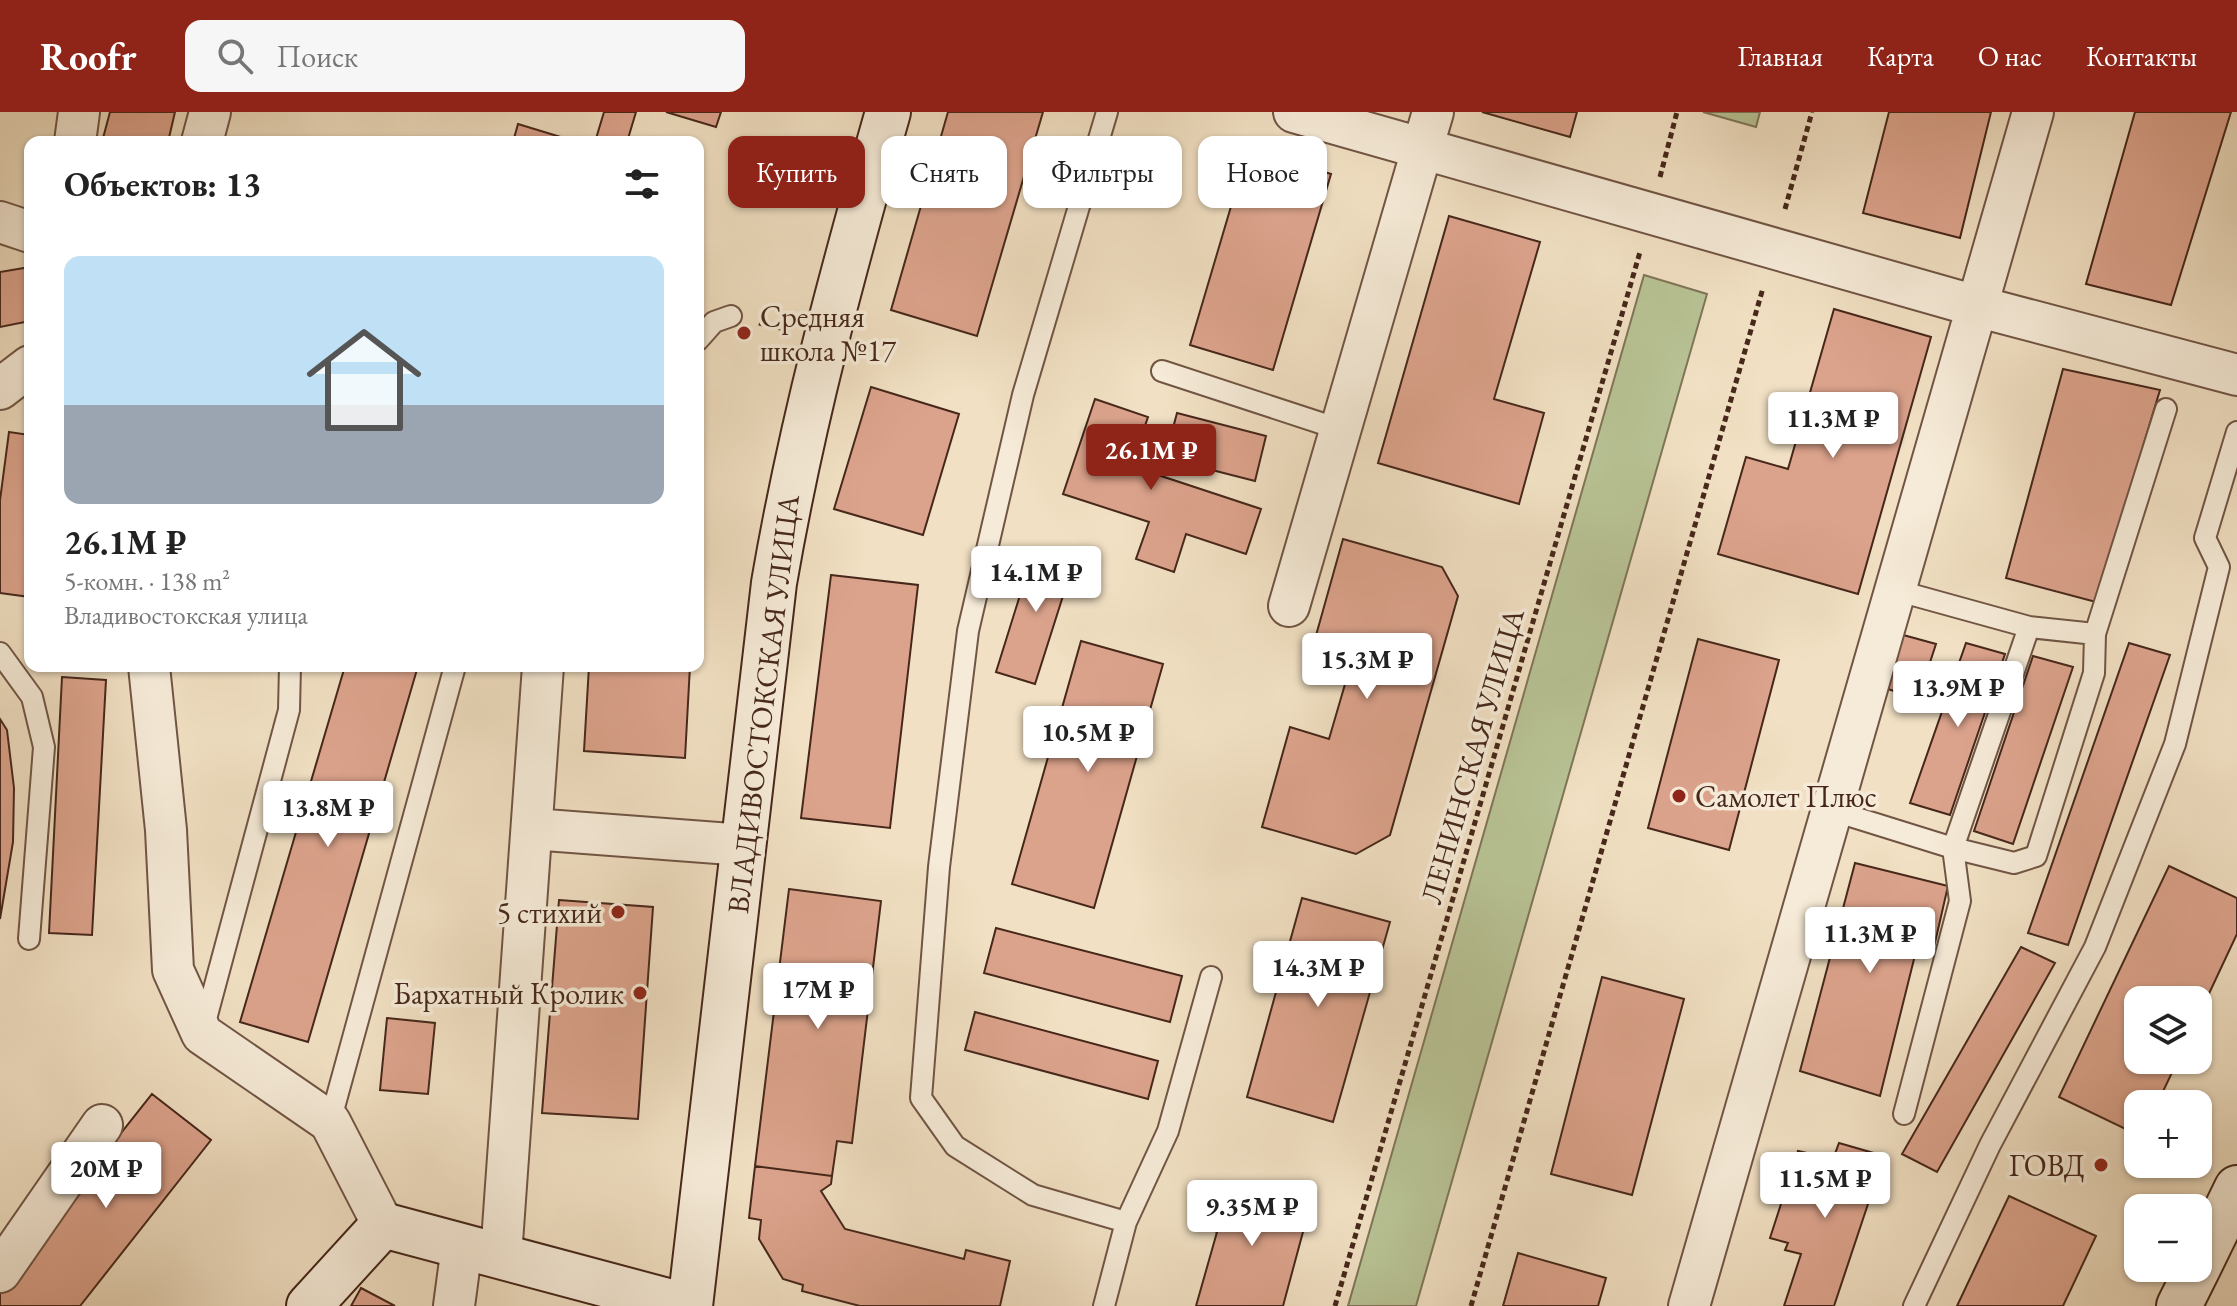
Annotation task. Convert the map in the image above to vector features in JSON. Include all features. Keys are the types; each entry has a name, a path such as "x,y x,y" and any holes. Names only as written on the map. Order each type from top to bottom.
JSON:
{"main road":[{"name":"ВЛАДИВОСТОКСКАЯ УЛИЦА","path":"688,1306 774,583 793,476 823,339 888,112"},
{"path":"2212,1239 2237,1188"},
{"path":"309,1306 383,1225 688,1306"},
{"path":"2179,1306 2191,1282"}],"street":[{"path":"76,136 79,112"},
{"path":"204,136 210,112"},
{"path":"1294,112 1976,306 2237,375"},
{"path":"1289,606 1342,430 1419,150 1433,112"},
{"path":"1689,1306 2033,112"},
{"path":"0,222 24,230"},
{"path":"0,389 24,371"},
{"path":"150,672 166,830 173,970 202,1034 330,1122 383,1225"},
{"path":"454,1306 482,1251 532,829 543,672"},
{"path":"532,829 744,845"},
{"path":"0,1272 102,1125"}],"lane":[{"path":"1107,112 1023,395 968,631 939,867 921,1098 955,1146 1033,1195 1126,1222"},
{"path":"704,333 714,322 731,316"},
{"path":"1162,371 1342,430"},
{"path":"1831,810 1953,848 2014,863 2036,856 2094,673 2095,634 2166,409"},
{"path":"1914,1306 1990,1145 2095,947 2175,744 2219,567 2205,538 2237,432"},
{"path":"1895,590 2029,627 2095,634"},
{"path":"1904,1114 1960,901 1953,848 2029,627"},
{"path":"0,653 32,697 44,747 29,939"},
{"path":"202,1034 289,710 290,672"},
{"path":"330,1122 453,672"},
{"path":"1104,1306 1126,1222 1168,1131 1211,977"}],"path":[{"path":"1808,128 1812,112"},
{"name":"ЛЕНИНСКАЯ УЛИЦА","path":"1335,1306 1637,264"},
{"path":"1471,1306 1764,286"},
{"path":"731,316 823,339"}],"green space":[{"path":"1703,112 1760,112 1756,127"},
{"path":"1644,275 1707,294 1416,1306 1348,1306"}],"building":[{"path":"110,112 175,112 169,136 104,136"},
{"path":"604,112 636,112 629,136 597,136"},
{"path":"666,112 721,112 716,127"},
{"path":"948,112 1043,112 1036,136 1023,136 1023,180 977,336 891,310 920,208 1007,208 1007,136 941,136"},
{"path":"1482,112 1577,112 1570,137"},
{"path":"1889,112 1991,112 1960,238 1863,213"},
{"path":"2135,112 2231,112 2171,305 2086,284"},
{"path":"518,124 557,136 515,136"},
{"path":"1231,208 1321,208 1273,370 1190,345"},
{"path":"1449,216 1540,242 1494,399 1544,413 1519,504 1378,463"},
{"path":"24,268 24,322 0,327 0,272"},
{"path":"1834,309 1931,337 1858,594 1718,554 1746,457 1788,469"},
{"path":"2063,369 2160,390 2096,602 2006,578"},
{"path":"871,387 959,414 923,535 834,509"},
{"path":"1095,399 1148,417 1131,466 1261,509 1246,554 1186,534 1174,572 1136,559 1149,522 1063,494"},
{"path":"1177,413 1266,436 1255,481 1165,458"},
{"path":"9,432 24,434 24,596 0,593 0,500"},
{"path":"1343,539 1442,567 1458,596 1390,835 1356,854 1262,827 1290,727 1329,739 1355,650 1315,639"},
{"path":"1035,547 1076,555 1035,684 996,672"},
{"path":"831,575 918,585 890,828 801,818"},
{"path":"1896,633 1936,644 1918,699 1879,686"},
{"path":"1698,639 1779,660 1729,850 1648,828"},
{"path":"1081,641 1163,664 1094,908 1012,884"},
{"path":"1966,643 2005,654 1950,815 1910,803"},
{"path":"2129,643 2170,655 2068,945 2028,933"},
{"path":"2033,656 2073,667 2013,844 1974,831"},
{"path":"343,672 416,672 308,1042 240,1022"},
{"path":"589,672 690,672 685,758 584,751"},
{"path":"62,677 106,680 92,935 49,933"},
{"path":"0,719 7,730 14,788 13,842 0,919"},
{"path":"1855,863 1948,886 1934,947 1918,943 1880,1096 1800,1071"},
{"path":"2169,866 2237,898 2237,934 2212,987 2124,986 2124,1074 2171,1074 2164,1090 2124,1090 2124,1128 2059,1097"},
{"path":"789,889 881,901 852,1143 837,1141 832,1176 755,1166"},
{"path":"1302,898 1390,922 1333,1122 1247,1097"},
{"path":"559,900 653,907 638,1119 542,1113"},
{"path":"996,928 1182,976 1170,1022 984,973"},
{"path":"2021,947 2055,963 1937,1172 1902,1154"},
{"path":"1602,977 1684,999 1632,1195 1551,1174"},
{"path":"975,1012 1158,1061 1148,1099 965,1050"},
{"path":"387,1018 435,1023 428,1094 380,1090"},
{"path":"152,1094 211,1140 80,1306 0,1306 0,1286"},
{"path":"1839,1143 1884,1156 1834,1306 1784,1306 1801,1254 1785,1250 1788,1243 1770,1238 1798,1151 1833,1159"},
{"path":"755,1166 832,1176 831,1184 821,1191 845,1229 964,1259 966,1250 1010,1261 1000,1306 860,1306 802,1291 803,1285 783,1279 759,1239 761,1220 749,1218"},
{"path":"1222,1181 1310,1206 1283,1306 1196,1306 1217,1232 1209,1229"},
{"path":"2009,1196 2096,1236 2063,1306 1957,1306"},
{"path":"1518,1253 1606,1278 1598,1306 1503,1306"},
{"path":"361,1288 395,1306 351,1306"}],"place":[{"name":"Средняя школа №17","path":"744,333"},
{"name":"Самолет Плюс","path":"1679,796"},
{"name":"5 стихий","path":"618,912"},
{"name":"Бархатный Кролик","path":"640,993"},
{"name":"ГОВД","path":"2101,1165"}]}
